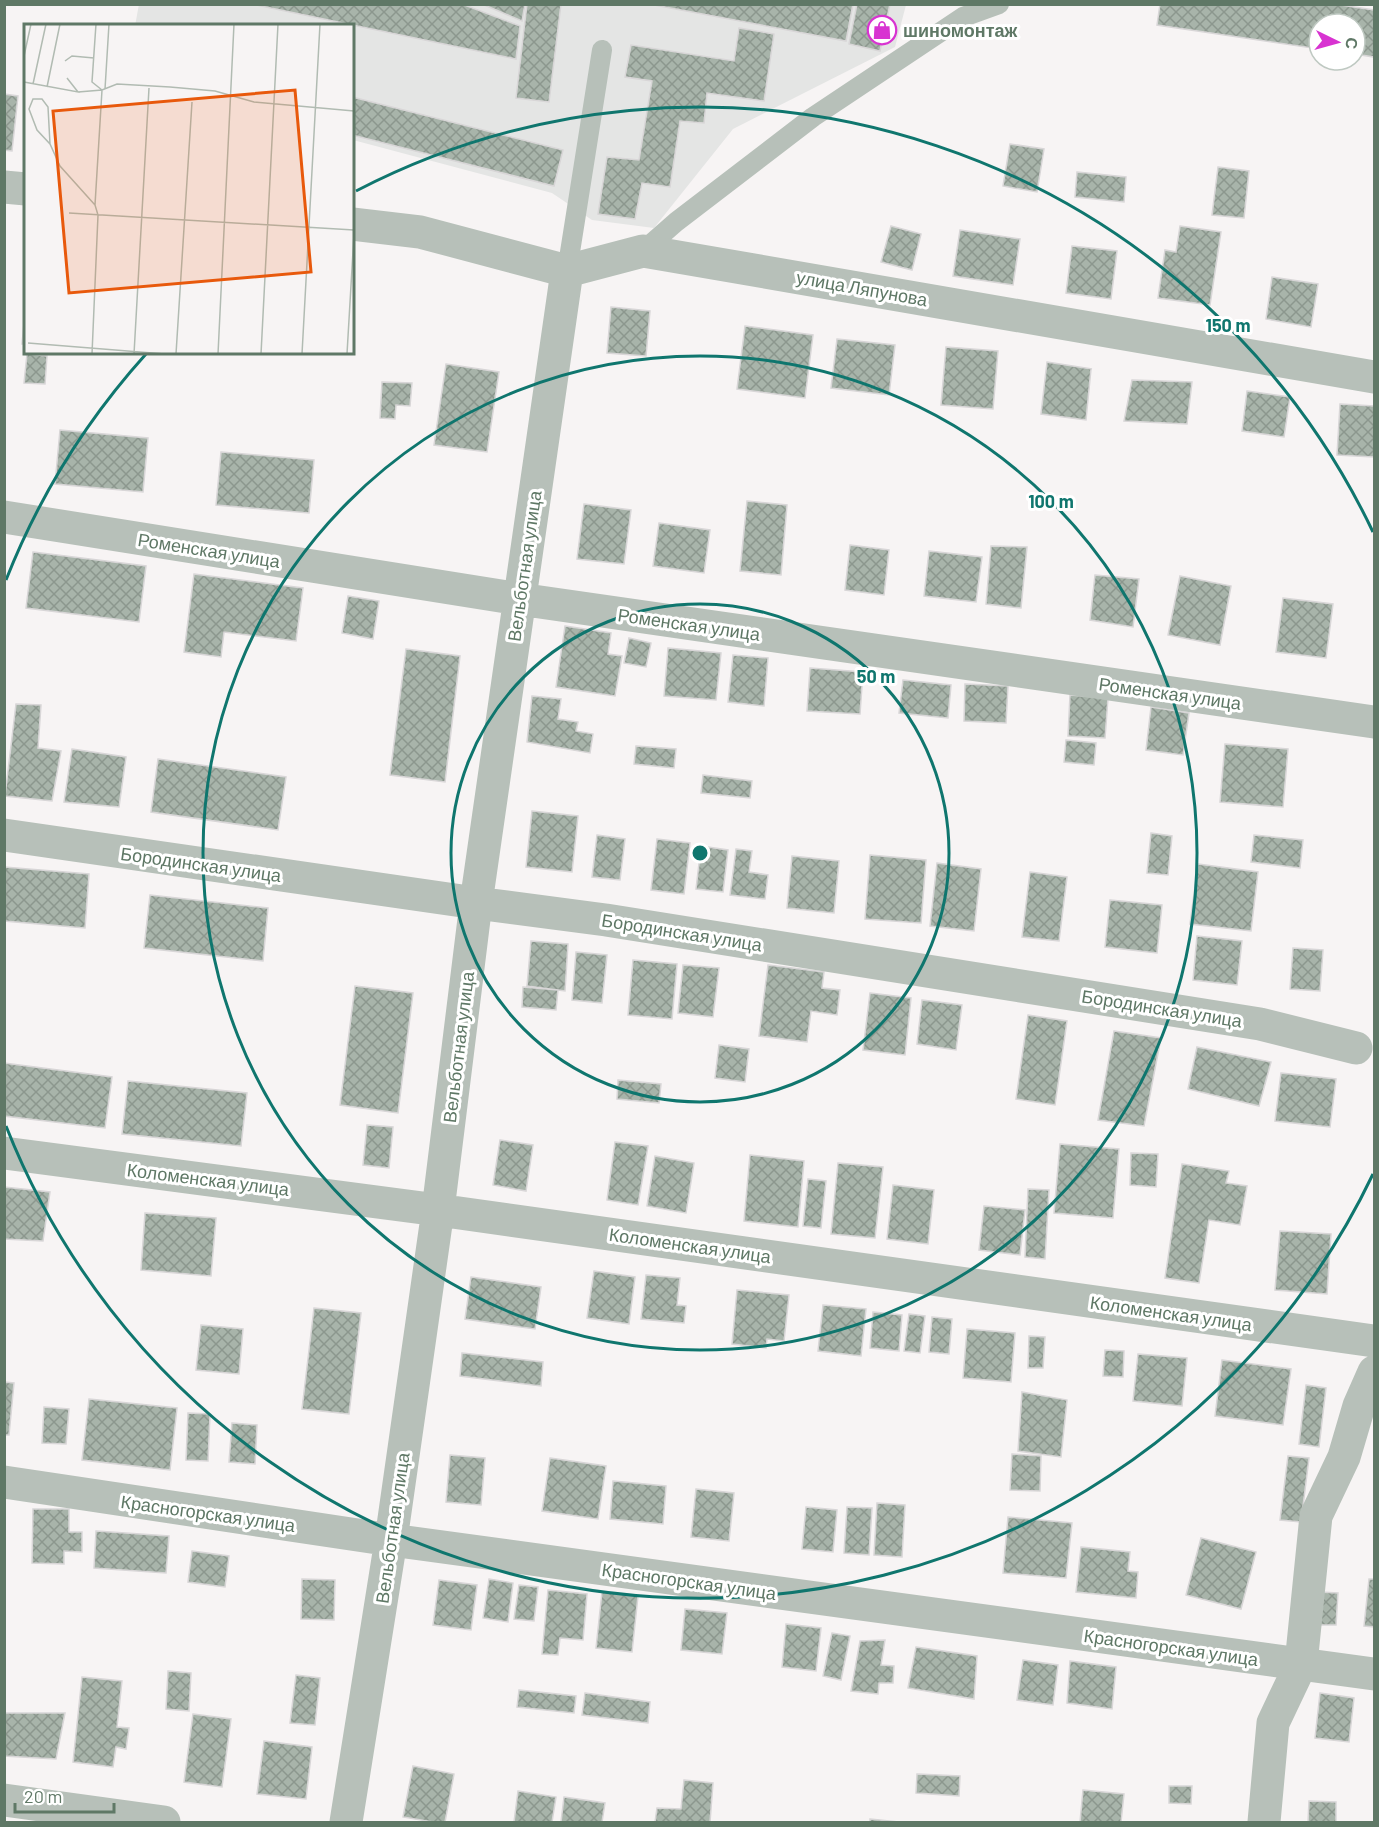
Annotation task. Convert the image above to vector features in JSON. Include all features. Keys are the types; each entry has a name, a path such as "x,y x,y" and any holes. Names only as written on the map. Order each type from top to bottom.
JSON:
{"street":[{"path":"4,187 24,189"},
{"path":"354,224 420,232 567,271"},
{"name":"улица Ляпунова","path":"567,271 643,250 1374,376"},
{"name":"Вельботная улица","path":"346,1822 391,1540 438,1210 476,903 567,271"},
{"name":"Роменская улица","path":"4,517 519,599 1374,722"},
{"name":"Бородинская улица","path":"4,835 606,920 1260,1024 1356,1048"},
{"name":"Коломенская улица","path":"4,1153 438,1210 1374,1341"},
{"path":"1264,1822 1274,1723 1301,1665 1316,1516 1344,1457 1359,1406 1374,1372"},
{"name":"Красногорская улица","path":"4,1482 391,1540 1374,1674"},
{"path":"4,1800 164,1822"}],"lane":[{"path":"643,250 813,117 963,16 999,4"},
{"path":"567,271 602,51"}],"shaded area":[{"path":"139,4 906,5 895,47 733,129 654,228 592,220 552,193 354,140 354,24 135,24"}],"building":[{"path":"252,4 462,4 520,26 516,59"},
{"path":"482,4 525,4 522,21"},
{"path":"527,4 561,4 549,102 516,98"},
{"path":"649,4 853,4 846,41"},
{"path":"857,4 890,4 880,51 849,44"},
{"path":"1160,4 1334,4 1374,10 1374,57 1367,56 1367,12 1307,12 1307,47 1157,25"},
{"path":"739,28 774,34 764,101 707,93 704,123 680,121 670,187 642,183 635,219 598,214 607,157 639,160 652,81 625,77 631,45 734,61"},
{"path":"4,94 18,96 12,151 4,150"},
{"path":"354,98 563,150 554,186 354,136"},
{"path":"1010,144 1044,149 1037,192 1003,186"},
{"path":"1218,167 1249,171 1244,218 1212,215"},
{"path":"1077,172 1126,177 1124,202 1075,197"},
{"path":"891,226 921,234 912,270 881,262"},
{"path":"1180,226 1221,232 1210,305 1158,298 1165,250 1176,252"},
{"path":"960,230 1020,239 1013,285 953,276"},
{"path":"1072,246 1117,251 1111,299 1066,293"},
{"path":"1272,277 1318,284 1311,327 1266,319"},
{"path":"611,307 650,311 646,356 607,353"},
{"path":"745,326 813,335 805,398 737,389"},
{"path":"837,339 895,345 889,395 831,388"},
{"path":"946,347 998,351 993,409 941,405"},
{"path":"27,354 47,356 45,384 24,383"},
{"path":"1047,362 1092,369 1086,420 1041,414"},
{"path":"446,364 499,372 487,452 434,445"},
{"path":"1132,380 1192,382 1187,424 1124,421"},
{"path":"382,382 412,383 410,406 396,405 395,419 380,418"},
{"path":"1247,391 1290,397 1284,437 1242,431"},
{"path":"1340,404 1374,406 1374,457 1337,455"},
{"path":"60,430 148,438 143,492 55,484"},
{"path":"221,452 314,460 309,513 216,505"},
{"path":"747,501 787,505 781,575 740,571"},
{"path":"584,504 631,510 624,564 577,559"},
{"path":"659,523 710,530 704,573 653,566"},
{"path":"850,545 889,550 884,595 845,590"},
{"path":"991,546 1027,547 1021,608 986,604"},
{"path":"929,551 982,557 976,602 924,596"},
{"path":"33,552 146,566 139,622 26,608"},
{"path":"194,574 303,588 296,641 224,632 221,657 184,652"},
{"path":"1095,575 1139,579 1133,627 1090,620"},
{"path":"1180,576 1231,586 1220,645 1168,635"},
{"path":"348,596 379,601 373,639 342,633"},
{"path":"1283,598 1333,604 1326,658 1276,652"},
{"path":"565,626 611,633 608,654 622,656 615,696 556,687"},
{"path":"629,638 651,643 646,667 624,663"},
{"path":"668,648 721,653 716,700 664,696"},
{"path":"406,649 460,656 445,782 390,775"},
{"path":"733,655 768,658 764,706 728,702"},
{"path":"810,668 863,672 860,714 807,711"},
{"path":"903,680 951,685 948,718 899,713"},
{"path":"965,684 1008,686 1006,723 964,721"},
{"path":"1070,695 1108,698 1105,738 1068,736"},
{"path":"532,696 561,699 558,719 578,722 576,731 593,734 590,753 527,742"},
{"path":"16,704 41,705 38,748 61,751 52,801 5,796"},
{"path":"1151,707 1189,713 1183,755 1146,750"},
{"path":"1066,740 1096,743 1094,765 1064,762"},
{"path":"1225,744 1288,749 1283,807 1220,802"},
{"path":"636,746 676,749 674,768 634,764"},
{"path":"72,749 126,757 119,807 64,802"},
{"path":"158,759 286,777 278,830 151,812"},
{"path":"703,775 752,781 750,798 701,793"},
{"path":"532,811 578,816 572,872 526,867"},
{"path":"1151,833 1172,836 1168,875 1147,873"},
{"path":"597,835 625,839 620,880 592,877"},
{"path":"1254,835 1303,840 1300,868 1251,862"},
{"path":"657,839 690,843 684,894 651,890"},
{"path":"701,846 728,850 723,892 696,889"},
{"path":"736,849 752,851 749,872 768,875 765,899 730,895"},
{"path":"870,855 926,860 921,923 865,919"},
{"path":"792,856 839,861 834,913 787,908"},
{"path":"937,863 981,869 974,931 930,926"},
{"path":"1198,864 1258,872 1251,931 1190,924"},
{"path":"4,867 89,874 85,928 4,921"},
{"path":"1030,872 1067,877 1059,941 1022,937"},
{"path":"150,895 268,908 263,961 144,948"},
{"path":"1110,900 1162,905 1157,953 1105,947"},
{"path":"1197,936 1242,941 1237,985 1193,980"},
{"path":"531,941 568,944 565,991 527,986"},
{"path":"1293,948 1323,950 1320,991 1290,989"},
{"path":"576,952 607,955 602,1003 572,1000"},
{"path":"633,960 677,964 672,1019 628,1015"},
{"path":"683,965 719,968 713,1017 678,1013"},
{"path":"768,965 824,972 822,988 840,990 837,1015 811,1011 807,1042 759,1036"},
{"path":"355,986 413,993 398,1113 340,1105"},
{"path":"523,987 558,990 556,1010 522,1007"},
{"path":"870,993 911,998 905,1055 863,1050"},
{"path":"922,1000 962,1005 956,1050 917,1044"},
{"path":"1028,1015 1067,1021 1055,1105 1016,1099"},
{"path":"1114,1031 1161,1038 1144,1126 1098,1120"},
{"path":"719,1045 749,1049 745,1082 715,1078"},
{"path":"1197,1047 1271,1062 1259,1106 1188,1089"},
{"path":"4,1063 112,1077 105,1128 4,1116"},
{"path":"1281,1073 1336,1079 1330,1127 1275,1121"},
{"path":"618,1080 661,1084 659,1103 617,1099"},
{"path":"128,1081 247,1093 241,1146 122,1134"},
{"path":"367,1125 393,1127 389,1168 363,1165"},
{"path":"500,1140 533,1145 526,1191 493,1185"},
{"path":"615,1142 648,1146 638,1205 607,1200"},
{"path":"1060,1144 1119,1149 1113,1218 1054,1213"},
{"path":"1131,1153 1158,1154 1156,1187 1130,1185"},
{"path":"750,1155 804,1161 798,1227 744,1221"},
{"path":"655,1156 694,1163 686,1213 647,1206"},
{"path":"838,1163 883,1167 875,1238 831,1234"},
{"path":"1182,1164 1229,1171 1226,1183 1247,1186 1240,1225 1209,1220 1199,1283 1165,1278"},
{"path":"808,1179 826,1181 821,1228 803,1226"},
{"path":"893,1185 934,1190 928,1244 887,1239"},
{"path":"4,1187 50,1192 43,1241 4,1239"},
{"path":"1028,1189 1049,1190 1045,1259 1025,1257"},
{"path":"984,1206 1025,1210 1020,1255 979,1250"},
{"path":"145,1213 216,1218 211,1276 141,1270"},
{"path":"1280,1231 1331,1234 1327,1294 1275,1290"},
{"path":"594,1271 635,1277 629,1324 587,1318"},
{"path":"646,1275 680,1278 677,1305 686,1306 684,1323 641,1319"},
{"path":"471,1277 541,1287 535,1329 465,1319"},
{"path":"737,1290 789,1295 784,1341 767,1339 766,1348 732,1344"},
{"path":"823,1305 866,1309 861,1356 818,1351"},
{"path":"314,1308 361,1313 349,1414 302,1409"},
{"path":"873,1312 902,1315 899,1351 870,1348"},
{"path":"909,1314 925,1316 920,1353 904,1351"},
{"path":"932,1317 952,1319 949,1354 929,1352"},
{"path":"201,1325 243,1329 239,1374 196,1370"},
{"path":"967,1329 1015,1333 1011,1382 963,1378"},
{"path":"1029,1336 1045,1337 1043,1368 1028,1368"},
{"path":"1105,1350 1124,1351 1123,1377 1103,1376"},
{"path":"462,1353 543,1362 541,1386 460,1376"},
{"path":"1138,1354 1187,1358 1182,1406 1133,1401"},
{"path":"1222,1360 1291,1369 1283,1425 1215,1416"},
{"path":"4,1382 14,1383 9,1435 4,1435"},
{"path":"1306,1385 1326,1388 1319,1447 1299,1444"},
{"path":"1022,1392 1067,1400 1061,1457 1018,1451"},
{"path":"89,1399 177,1408 170,1470 82,1460"},
{"path":"44,1407 69,1409 66,1444 42,1443"},
{"path":"188,1413 210,1414 208,1461 186,1460"},
{"path":"232,1423 257,1425 255,1464 229,1462"},
{"path":"1012,1454 1041,1456 1040,1491 1010,1490"},
{"path":"450,1455 485,1458 481,1505 446,1502"},
{"path":"1288,1456 1309,1458 1301,1522 1280,1520"},
{"path":"550,1458 606,1466 598,1519 542,1511"},
{"path":"613,1481 666,1486 663,1524 610,1519"},
{"path":"696,1489 734,1493 729,1541 691,1537"},
{"path":"877,1503 905,1505 902,1557 874,1555"},
{"path":"806,1507 837,1510 833,1552 802,1549"},
{"path":"847,1507 872,1508 869,1555 844,1553"},
{"path":"33,1509 69,1509 69,1532 82,1532 82,1552 64,1551 64,1564 32,1563"},
{"path":"1008,1517 1072,1523 1066,1578 1003,1573"},
{"path":"96,1531 169,1536 166,1573 94,1568"},
{"path":"1201,1538 1256,1552 1241,1609 1186,1595"},
{"path":"1081,1547 1130,1552 1128,1571 1138,1572 1136,1598 1076,1592"},
{"path":"192,1551 229,1556 225,1587 188,1582"},
{"path":"302,1579 335,1580 334,1620 301,1619"},
{"path":"489,1579 513,1583 508,1622 483,1618"},
{"path":"1369,1579 1374,1579 1374,1627 1364,1626"},
{"path":"439,1580 477,1585 471,1630 433,1625"},
{"path":"519,1585 538,1587 534,1621 514,1619"},
{"path":"548,1590 587,1594 583,1640 560,1638 558,1655 542,1654"},
{"path":"602,1592 638,1596 632,1652 596,1648"},
{"path":"1319,1592 1338,1593 1336,1625 1318,1625"},
{"path":"685,1609 727,1613 722,1654 681,1650"},
{"path":"786,1624 821,1628 816,1671 782,1667"},
{"path":"832,1633 850,1636 841,1680 823,1676"},
{"path":"885,1640 881,1665 894,1666 893,1683 879,1683 878,1694 851,1691 860,1641"},
{"path":"916,1647 977,1656 974,1699 908,1688"},
{"path":"1023,1660 1058,1665 1053,1705 1017,1700"},
{"path":"1070,1661 1116,1667 1112,1709 1067,1703"},
{"path":"168,1671 191,1673 189,1711 166,1709"},
{"path":"296,1675 320,1678 315,1725 290,1723"},
{"path":"82,1677 122,1681 117,1727 129,1728 126,1749 116,1747 113,1767 73,1762"},
{"path":"519,1690 576,1696 574,1713 517,1707"},
{"path":"585,1693 650,1702 648,1723 582,1715"},
{"path":"1320,1693 1354,1698 1349,1742 1315,1738"},
{"path":"4,1713 65,1713 56,1759 4,1756"},
{"path":"193,1714 231,1719 222,1787 184,1782"},
{"path":"264,1741 312,1747 306,1799 257,1794"},
{"path":"413,1766 454,1774 445,1822 403,1817"},
{"path":"917,1774 960,1776 959,1796 916,1793"},
{"path":"684,1780 713,1783 710,1822 655,1822 657,1808 681,1809"},
{"path":"1169,1786 1192,1786 1191,1804 1169,1803"},
{"path":"1083,1790 1124,1794 1121,1822 1080,1822"},
{"path":"518,1791 556,1797 552,1822 514,1822"},
{"path":"564,1797 605,1803 602,1822 561,1822"},
{"path":"1309,1801 1336,1802 1336,1822 1308,1822"},
{"path":"870,1819 899,1822 870,1822"}],"place":[{"name":"шиномонтаж","path":"882,30"}]}
